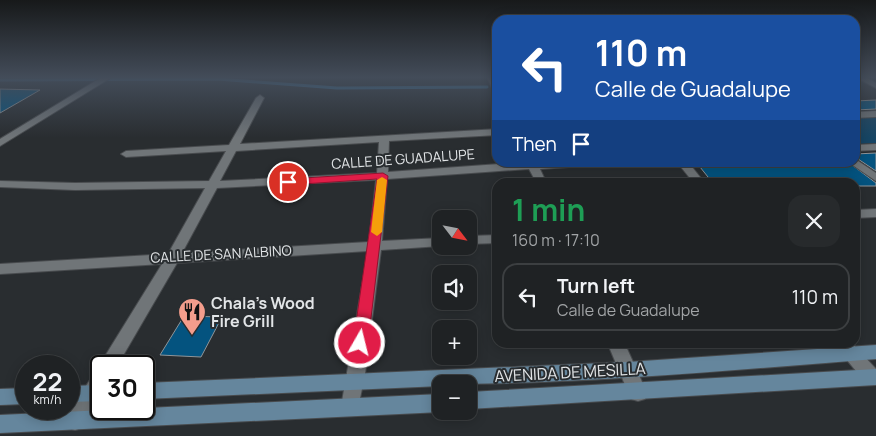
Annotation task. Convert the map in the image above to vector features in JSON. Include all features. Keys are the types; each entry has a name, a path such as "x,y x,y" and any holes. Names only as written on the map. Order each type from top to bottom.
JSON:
{"main road":[{"name":"AVENIDA DE MESILLA","path":"155,391 628,370 846,348 876,352"},
{"name":"AVENIDA DE MESILLA","path":"477,401 638,393 874,377"},
{"path":"0,397 15,396"},
{"path":"0,424 432,402"}],"street":[{"path":"0,143 75,97"},
{"path":"114,355 213,186 230,149 260,98"},
{"path":"860,115 876,114"},
{"path":"126,154 492,132"},
{"path":"350,407 375,245 383,176 384,140"},
{"path":"860,148 876,147"},
{"path":"860,166 876,178"},
{"name":"CALLE DE GUADALUPE","path":"0,184 73,188 213,186 495,167"},
{"path":"686,167 696,178"},
{"path":"860,214 876,213"},
{"path":"478,240 492,239"},
{"name":"CALLE DE SAN ALBINO","path":"0,269 173,256 432,242"},
{"path":"618,348 638,393"},
{"path":"846,348 874,377"},
{"path":"75,421 90,399"}],"shaded area":[{"path":"876,117 876,143 860,144 860,118"}],"building":[{"path":"0,97 27,97 0,113"},
{"path":"876,100 876,109 860,110 860,101"},
{"path":"876,153 876,171 860,160 860,154"},
{"path":"700,167 855,167 876,183 876,186 860,186 860,178 709,178"},
{"name":"Chala's Wood Fire Grill","path":"184,316 222,317 201,357 160,355"}],"slow traffic":[{"path":"377,232 382,180"}],"place":[{"name":"Chala's Wood Fire Grill","path":"192,336"}],"route":[{"path":"288,182 383,176 360,343"}]}
